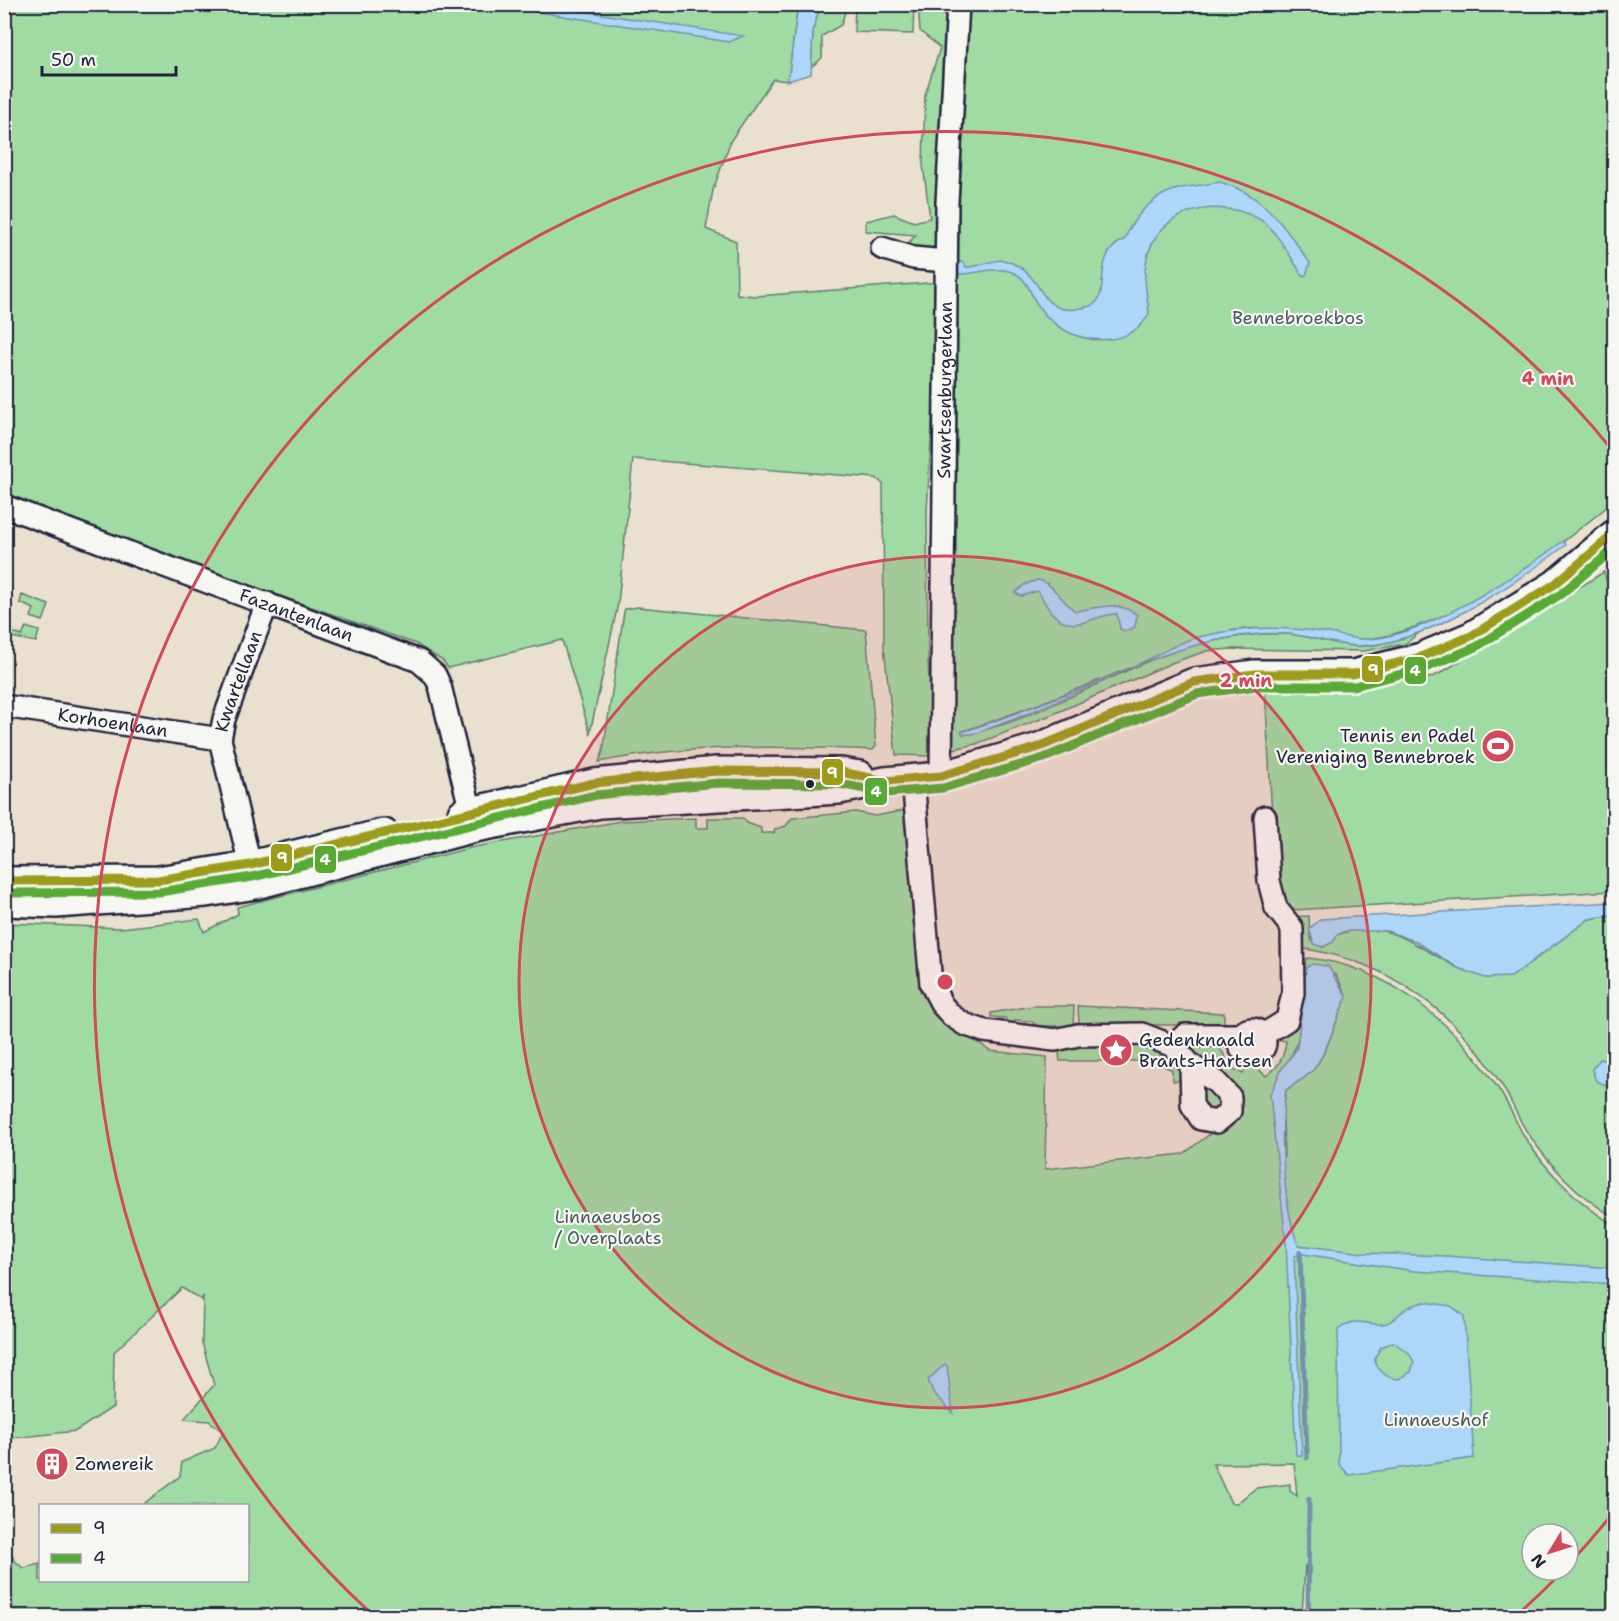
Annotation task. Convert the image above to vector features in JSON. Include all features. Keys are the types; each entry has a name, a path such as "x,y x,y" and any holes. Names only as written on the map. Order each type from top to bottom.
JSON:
{"street":[{"name":"Swartsenburgerlaan","path":"941,776 946,202 958,4"},
{"path":"882,248 913,258 946,261"},
{"name":"Fazantenlaan","path":"4,506 408,656 428,668 440,686 473,820"},
{"path":"4,902 56,904 253,875 473,820 600,804 839,790 885,781 941,776 1039,747 1194,682 1255,674 1353,674 1421,657 1471,636 1555,584 1614,534"},
{"name":"Kwartellaan","path":"253,875 220,739 224,719 267,603"},
{"name":"Korhoenlaan","path":"4,706 220,739"},
{"path":"913,779 931,984 942,1005 952,1016 964,1024 995,1034 1055,1040 1078,1035 1142,1034 1173,1046 1191,1065"},
{"path":"1173,1046 1185,1035 1240,1035 1241,1049 1251,1055 1262,1051 1265,1046 1263,1035 1287,1020 1293,993 1292,928 1276,908 1269,881 1265,817"},
{"path":"4,880 158,880 204,883"}],"green space":[{"path":"4,5 798,5 788,81 773,79 731,140 713,190 706,229 736,241 737,294 756,296 940,282 927,511 928,661 933,756 896,755 884,647 883,484 876,478 633,459 618,604 590,733 562,640 448,668 443,661 416,644 205,569 5,493"},
{"path":"820,5 847,6 841,25 822,36 822,58 811,67 813,31"},
{"path":"855,5 914,5 913,34 854,32"},
{"name":"Bennebroekbos","path":"918,5 1614,5 1614,501 1546,555 1498,587 1447,614 1406,630 1363,639 1276,629 1242,629 1204,639 1178,650 1202,643 1258,634 1295,635 1345,645 1363,646 1390,641 1424,629 1405,644 1364,651 1231,649 1207,651 1174,662 1051,715 976,744 949,750 943,253 932,251 899,253 916,235 866,231 866,221 894,214 914,222 930,218 923,165 925,95 940,48 920,31","holes":["1149,661 1005,724 981,730 963,731"]},
{"name":"Tennis en Padel Vereniging Bennebroek","path":"1604,572 1614,608 1614,902 1612,891 1292,910 1276,892 1265,688 1349,687 1410,675 1414,684 1439,674"},
{"path":"22,595 49,605 43,621 31,617 34,609 20,603"},
{"path":"638,607 866,630 876,746 873,750 770,747 701,749 599,762 603,752 624,612 625,609"},
{"path":"26,627 39,631 36,642 5,636 5,629 22,636"},
{"name":"Linnaeusbos / Overplaats","path":"907,810 938,1012 990,1051 1047,1057 1045,1169 1183,1154 1234,1116 1174,1038 1216,1042 1233,1069 1243,1074 1248,1062 1251,1062 1266,1076 1278,1065 1284,1052 1286,1041 1276,1039 1301,962 1308,958 1338,963 1366,972 1392,985 1416,1001 1461,1041 1498,1088 1524,1136 1542,1162 1576,1197 1614,1225 1614,1616 1311,1616 1305,1565 1302,1616 5,1616 4,1536 14,1560 23,1568 39,1564 39,1582 249,1582 249,1504 143,1504 180,1476 182,1462 215,1448 223,1432 209,1421 184,1419 214,1385 202,1343 203,1296 201,1300 182,1288 114,1352 113,1407 76,1431 5,1439 5,923 121,928 199,919 204,932 238,914 237,907 474,847 621,821 696,818 696,828 708,828 708,818 743,818 747,823 761,828 761,833 774,833 775,829 786,826 792,818 856,812 875,816","holes":["1306,968 1336,975 1347,997 1319,1062 1310,1073 1286,1090 1283,1112 1284,1157 1280,1156 1281,1070 1289,1059 1299,1035","1294,1463 1297,1496 1290,1491 1290,1484 1256,1488 1237,1503 1231,1503 1213,1464"]},
{"path":"1614,915 1614,1217 1577,1190 1545,1157 1527,1132 1505,1090 1483,1058 1441,1013 1418,994 1365,965 1336,955 1305,949 1289,917 1309,916 1310,937 1314,944 1323,947 1333,942 1337,935 1354,930 1370,929 1400,936 1456,967 1511,977 1589,919"},
{"path":"1033,1006 1074,1006 1073,1026 1037,1026 1031,1021 1015,1020 1014,1030 1005,1018 991,1017 991,1013"},
{"path":"1078,1006 1224,1013 1224,1025 1079,1025"},
{"path":"1123,1040 1149,1040 1183,1060 1185,1080 1173,1081 1172,1070 1155,1061 1121,1061"},
{"path":"1108,1041 1112,1061 1060,1061 1059,1054 1063,1046"},
{"path":"1194,1070 1221,1093 1220,1113 1198,1109"}],"water":[{"path":"493,5 544,5 743,36 729,42"},
{"path":"798,5 820,5 813,31 811,74 788,81"},
{"path":"1220,182 1250,195 1272,213 1310,263 1306,275 1303,276 1280,240 1265,223 1251,215 1217,208 1184,214 1169,223 1157,235 1149,251 1145,267 1149,314 1138,328 1118,338 1090,339 1060,328 1037,304 1020,276 1009,271 995,270 957,274 957,261 964,263 966,267 999,260 1010,262 1023,269 1044,296 1060,308 1090,306 1097,302 1100,295 1107,256 1114,246 1125,239 1132,224 1151,202 1178,189"},
{"path":"1563,541 1566,545 1495,594 1438,625 1409,636 1382,644 1356,646 1274,633 1216,640 1151,660 1023,716 972,734 962,734 962,732 1090,684 1203,636 1247,629 1276,628 1306,630 1361,639 1384,637 1410,630 1494,588"},
{"path":"1037,580 1052,588 1075,611 1107,606 1130,610 1137,615 1135,627 1125,631 1120,629 1117,614 1085,622 1062,621 1051,612 1037,591 1021,596 1015,593 1024,585"},
{"path":"1614,902 1614,915 1589,919 1511,977 1485,978 1458,968 1415,941 1387,931 1346,931 1337,935 1333,942 1323,947 1314,944 1309,929 1321,919"},
{"path":"1312,964 1328,966 1347,997 1319,1062 1310,1073 1286,1090 1283,1126 1284,1168 1289,1210 1298,1245 1363,1253 1447,1256 1614,1268 1614,1284 1414,1271 1304,1254 1294,1256 1302,1455 1296,1455 1286,1243 1270,1095 1281,1070 1297,1048 1306,968"},
{"path":"1600,1059 1614,1063 1614,1084 1608,1086 1596,1081 1592,1069"},
{"path":"1424,1302 1451,1306 1464,1316 1474,1458 1349,1475 1339,1464 1338,1330 1345,1325 1357,1322 1387,1323 1408,1308","holes":["1393,1342 1409,1353 1414,1362 1411,1372 1399,1379 1384,1374 1374,1359 1381,1347"]},
{"path":"945,1364 953,1413 933,1392 928,1380"}],"waterway":[{"path":"1300,1252 1307,1458"},
{"path":"1308,1616 1309,1499"}],"transit line":[{"name":"9","path":"4,881 158,880 250,865 594,783 717,771 841,772 885,781 941,776 1039,747 1194,682 1255,674 1353,674 1421,657 1471,636 1555,584 1614,534"},
{"name":"4","path":"4,893 159,892 252,877 596,795 718,783 840,784 885,793 943,788 1044,758 1197,694 1256,686 1354,686 1425,668 1476,647 1561,594 1614,549"}],"place":[{"name":"Tennis en Padel Vereniging Bennebroek","path":"1498,746"},
{"name":"Gedenknaald Brants-Hartsen","path":"1116,1050"},
{"name":"Zomereik","path":"52,1464"}],"park label":[{"name":"Linnaeushof","path":"1436,1420"}]}
